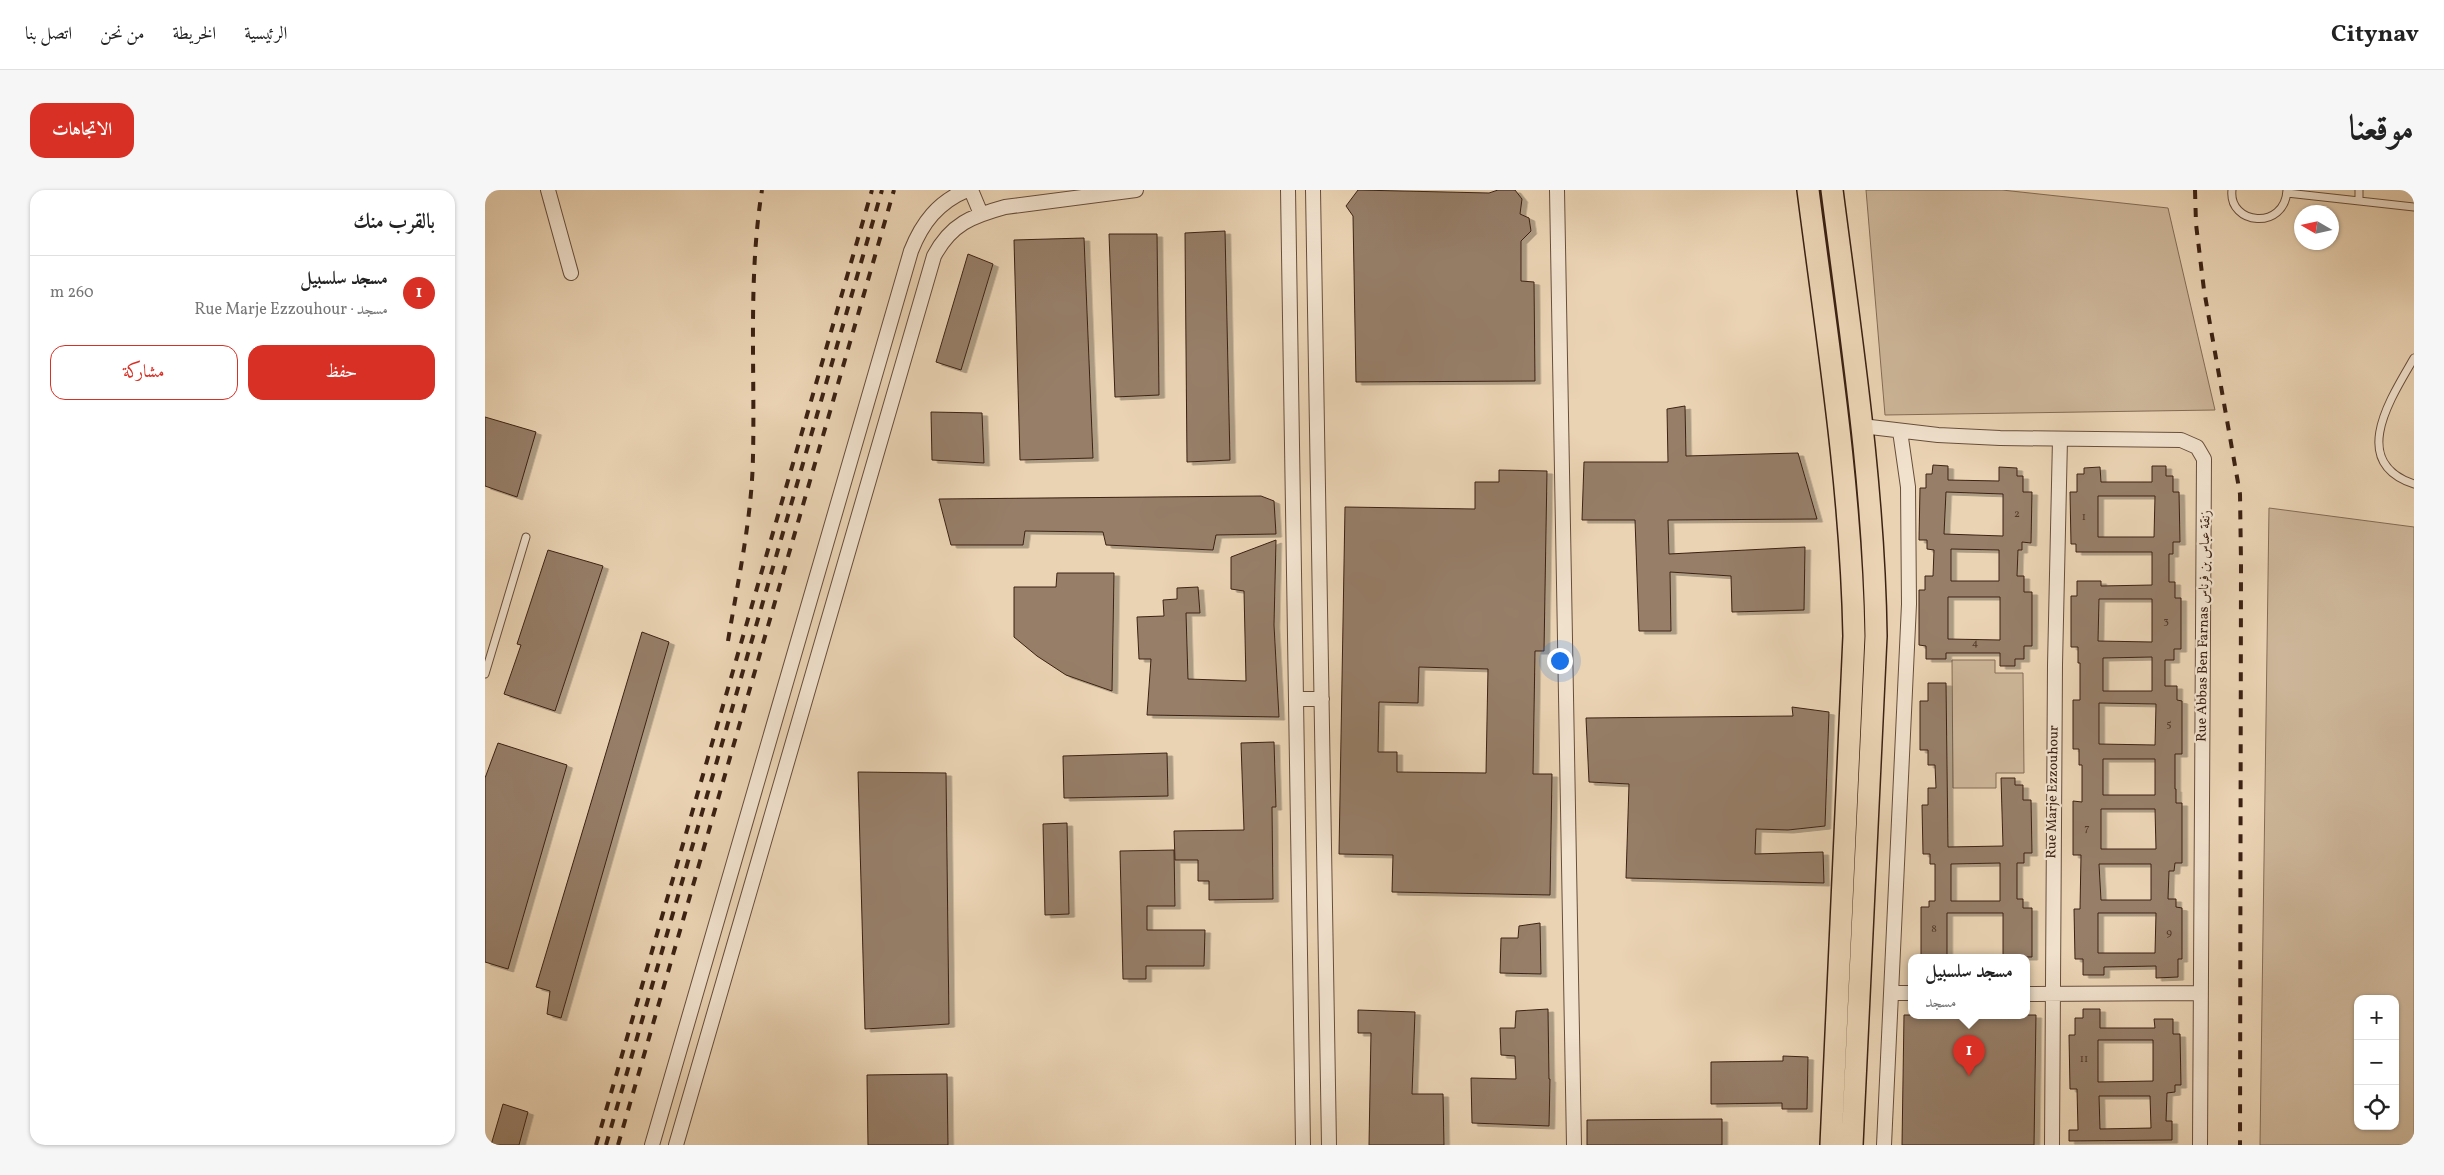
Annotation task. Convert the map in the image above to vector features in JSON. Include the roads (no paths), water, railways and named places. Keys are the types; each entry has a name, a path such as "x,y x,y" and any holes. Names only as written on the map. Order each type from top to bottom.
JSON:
{"main road":[{"path":"1809,190 1849,514 1853,576 1854,636 1831,1145"},
{"path":"1832,190 1862,426 1872,522 1876,636 1852,1145"}],"street":[{"path":"547,190 571,273"},
{"path":"652,1145 911,251 931,214 940,205 967,190"},
{"path":"971,190 981,214"},
{"path":"676,1145 934,256 942,240 952,230 981,214 1005,207 1136,190"},
{"path":"1287,190 1303,1145"},
{"path":"1313,190 1329,1145"},
{"path":"1557,190 1575,1145"},
{"name":"Rue Abbas Ben Farnas زنقة عباس بن فرناس","path":"1862,426 1967,437 2060,440 2181,440 2197,447 2204,459 2205,605 2200,1145"},
{"path":"1884,1145 1909,604 1908,488 1901,430"},
{"name":"Rue Marje Ezzouhour","path":"2051,1145 2056,548 2060,440"},
{"path":"1296,699 1322,699"},
{"path":"2030,994 2200,993"},
{"path":"1891,994 1908,994"}],"lane":[{"path":"2232,190 2235,204 2240,212 2255,219 2274,215 2285,202 2287,192 2414,207"},
{"path":"2359,190 2359,200"},
{"path":"2414,358 2388,408 2377,440 2378,449 2385,466 2398,477 2414,484"},
{"path":"485,674 526,536"}],"railway":[{"path":"728,641 744,549 752,479 755,256 762,190"},
{"path":"596,1145 872,190"},
{"path":"606,1145 882,190"},
{"path":"618,1145 894,190"},
{"path":"2195,190 2196,224 2204,290 2240,494 2240,1145"}],"place":[{"name":"مسجد سلسبيل","path":"1969,1076"}]}
